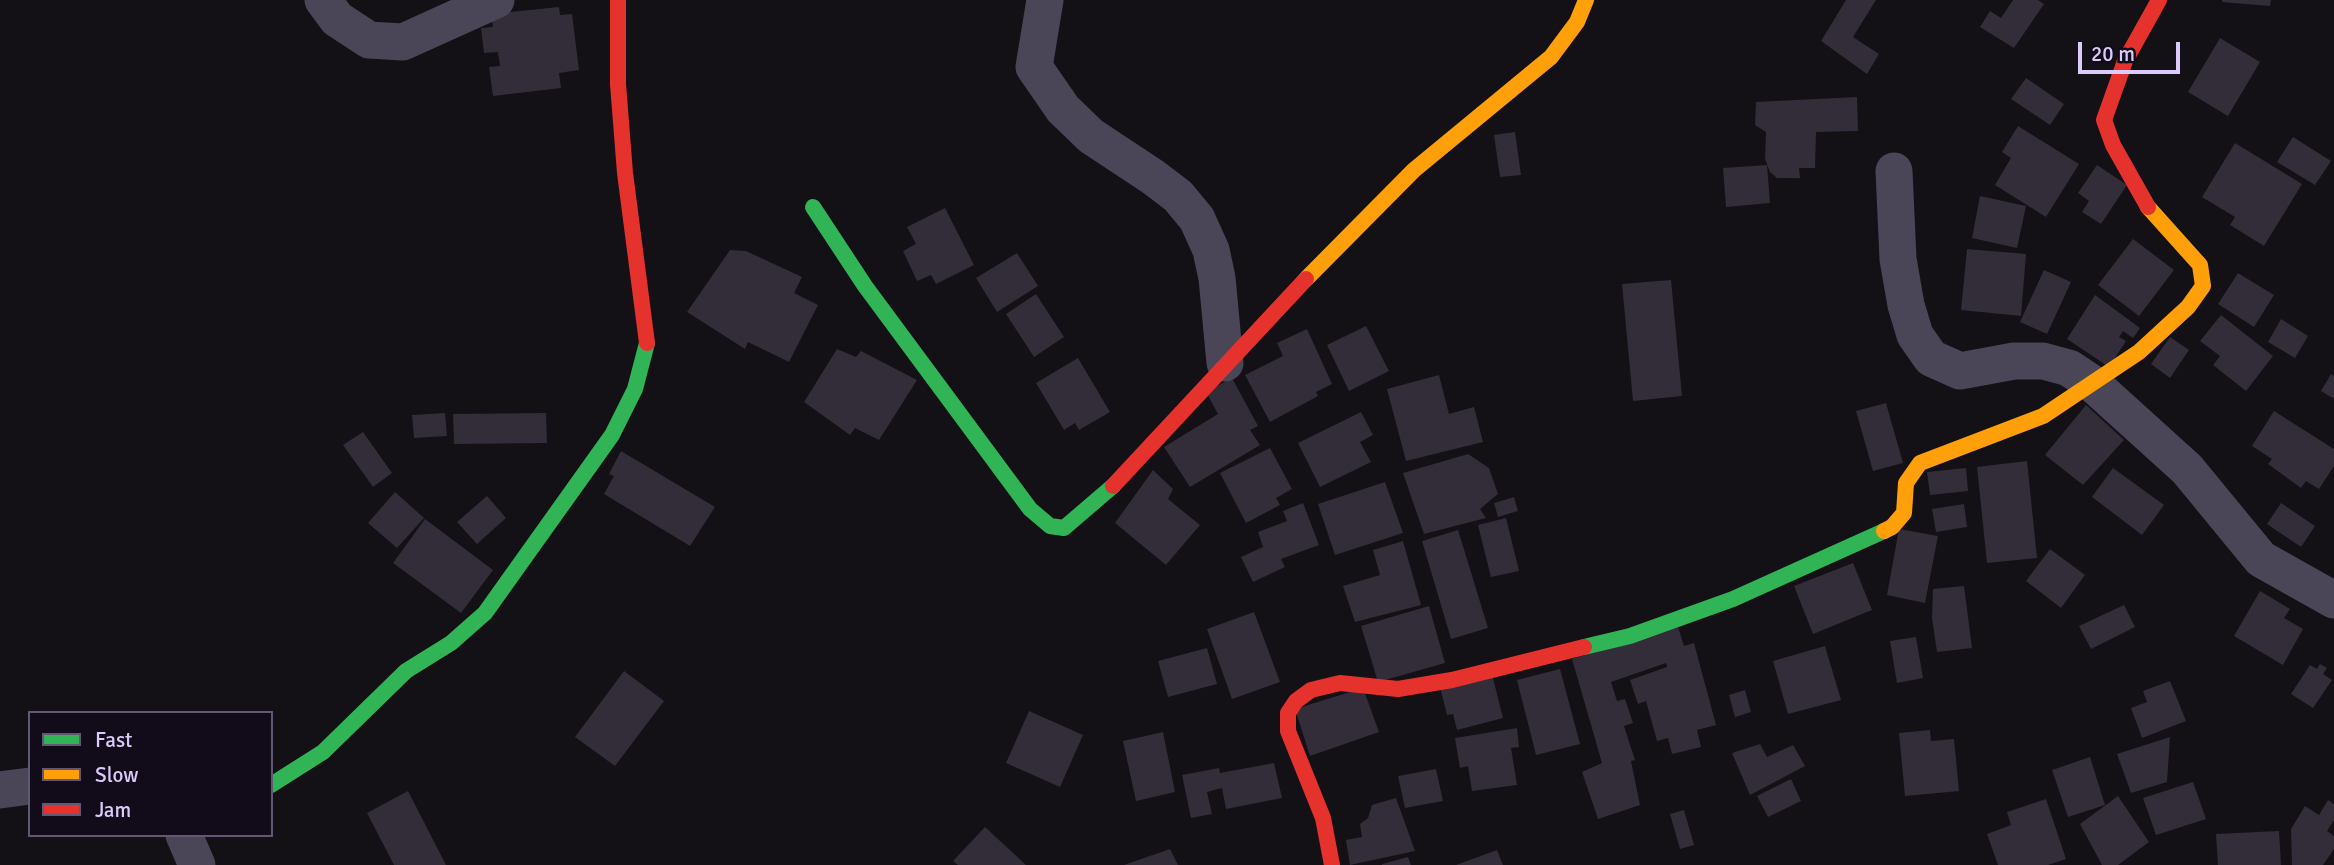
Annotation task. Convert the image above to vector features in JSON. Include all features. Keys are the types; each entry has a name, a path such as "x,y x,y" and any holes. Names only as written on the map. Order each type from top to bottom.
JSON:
{"street":[{"path":"323,0 337,19 369,40 403,42 496,0"},
{"path":"273,784 323,752 406,671 451,643 485,613 612,435 635,389 648,340 625,173 618,83 618,0"},
{"path":"1045,0 1034,67 1063,108 1091,136 1178,196 1197,219 1211,250 1217,278 1225,363"},
{"path":"813,207 864,286 1030,509 1050,526 1064,528 1078,520 1102,498 1225,363 1414,170 1552,57 1577,22 1586,0"},
{"path":"1332,865 1322,818 1288,732 1288,713 1296,701 1311,690 1340,683 1398,689 1452,680 1630,636 1733,599 1892,527 1904,513 1906,483 1920,463 2024,425 2093,384 2139,352 2188,307 2203,286 2200,265 2193,254 2159,222 2142,199 2113,145 2104,120 2107,105 2125,61 2159,0"},
{"path":"1894,171 1893,213 1906,305 1915,335 1931,358 1961,371 2014,361 2043,360 2069,368 2093,384 2187,469 2261,559 2334,600"},
{"path":"0,790 28,786"},
{"path":"185,837 197,865"}],"building":[{"path":"1846,0 1876,0 1853,37 1879,54 1867,74 1821,41"},
{"path":"2013,0 2038,0 2044,4 2014,48 1980,27 1990,11 2001,18"},
{"path":"2222,0 2271,0 2270,6"},
{"path":"559,7 560,15 572,14 579,70 559,73 561,88 493,96 489,67 500,66 498,52 484,53 481,28 493,27 491,14"},
{"path":"2220,38 2260,62 2228,116 2188,92"},
{"path":"2026,78 2064,104 2050,125 2011,99"},
{"path":"1857,97 1858,131 1816,132 1815,168 1799,168 1800,178 1777,178 1770,172 1765,159 1766,132 1755,125 1756,102"},
{"path":"2018,126 2079,164 2046,217 1995,185 2011,158 2002,152"},
{"path":"1515,132 1521,175 1500,177 1494,135"},
{"path":"2293,137 2331,161 2315,185 2277,162"},
{"path":"2235,143 2302,184 2264,246 2230,225 2235,217 2202,197"},
{"path":"1767,165 1770,203 1726,207 1723,168"},
{"path":"2097,165 2127,185 2101,224 2082,212 2089,201 2078,193"},
{"path":"1980,196 2026,206 2017,248 1972,238"},
{"path":"945,208 974,265 936,284 931,275 917,281 903,251 916,244 907,227"},
{"path":"2133,239 2174,270 2139,316 2098,285"},
{"path":"1967,249 2026,254 2021,316 1961,310"},
{"path":"730,250 746,251 802,277 794,293 818,305 789,362 748,342 745,349 687,312"},
{"path":"1017,253 1038,286 997,312 976,278"},
{"path":"2044,270 2071,282 2047,334 2020,322"},
{"path":"2238,273 2274,295 2254,327 2218,304"},
{"path":"1671,280 1682,396 1633,401 1622,284"},
{"path":"1036,294 1064,337 1034,357 1006,314"},
{"path":"2095,295 2140,328 2133,338 2123,331 2119,337 2126,341 2109,367 2067,339"},
{"path":"2221,315 2273,356 2246,391 2213,365 2220,356 2200,341"},
{"path":"2281,319 2308,336 2295,358 2268,342"},
{"path":"1366,326 1389,371 1349,391 1327,345"},
{"path":"1307,329 1332,384 1316,392 1318,396 1270,422 1245,375 1283,356 1277,343"},
{"path":"2170,337 2189,350 2170,378 2151,364"},
{"path":"837,349 856,357 861,351 917,380 879,440 855,428 850,435 804,402"},
{"path":"1078,358 1110,412 1079,430 1075,423 1064,430 1036,383"},
{"path":"2331,374 2334,376 2334,399 2321,391"},
{"path":"1439,375 1449,414 1474,407 1483,442 1406,461 1387,389"},
{"path":"1232,378 1258,426 1250,430 1260,445 1190,487 1164,447 1218,414 1206,392"},
{"path":"1886,403 1903,463 1873,471 1856,411"},
{"path":"2086,405 2124,440 2083,485 2045,455"},
{"path":"2274,411 2334,449 2334,466 2319,489 2306,481 2301,488 2268,464 2272,459 2252,446"},
{"path":"1361,412 1373,435 1360,442 1371,462 1320,487 1298,443"},
{"path":"445,413 447,436 414,438 412,415"},
{"path":"546,413 547,443 454,444 453,414"},
{"path":"363,432 392,473 373,487 343,445"},
{"path":"1270,448 1292,489 1276,498 1280,505 1246,523 1220,473"},
{"path":"621,451 715,507 690,546 604,494 614,476 609,474"},
{"path":"1468,454 1489,468 1498,494 1480,509 1486,518 1424,534 1403,473"},
{"path":"2027,461 2037,558 1987,563 1977,467"},
{"path":"1966,468 1968,491 1930,495 1927,472"},
{"path":"2113,468 2164,505 2142,535 2092,497"},
{"path":"1153,470 1173,489 1168,499 1200,525 1166,565 1115,523"},
{"path":"1385,482 1403,533 1335,555 1318,504"},
{"path":"395,492 424,518 397,548 368,523"},
{"path":"487,496 506,518 477,544 457,522"},
{"path":"1514,497 1518,511 1498,517 1494,503"},
{"path":"1303,503 1319,545 1281,559 1285,567 1253,582 1241,557 1263,547 1258,532 1287,521 1283,511"},
{"path":"2281,503 2315,526 2301,547 2267,524"},
{"path":"1964,504 1967,527 1936,532 1932,509"},
{"path":"1506,518 1519,571 1491,577 1478,525"},
{"path":"425,519 493,570 461,613 393,563"},
{"path":"1899,529 1938,536 1925,603 1887,595"},
{"path":"1458,530 1488,628 1451,639 1422,541"},
{"path":"1403,541 1421,605 1355,622 1343,586 1380,575 1373,550"},
{"path":"2050,549 2085,575 2061,608 2026,581"},
{"path":"1853,563 1872,610 1813,634 1794,586"},
{"path":"1964,586 1972,648 1937,652 1932,618 1933,589"},
{"path":"2260,591 2290,609 2284,618 2303,629 2283,665 2234,636"},
{"path":"2124,605 2135,627 2091,649 2079,626"},
{"path":"1429,606 1445,663 1378,682 1361,626"},
{"path":"1254,612 1280,682 1232,699 1207,629"},
{"path":"1678,627 1684,646 1694,643 1716,725 1697,730 1701,747 1672,754 1668,738 1657,741 1646,701 1638,704 1630,680 1667,667 1666,663 1611,682 1617,701 1625,699 1633,723 1624,726 1635,760 1631,761 1640,805 1598,819 1582,772 1602,763 1572,659"},
{"path":"1916,637 1923,678 1897,683 1890,641"},
{"path":"1825,646 1841,700 1788,714 1773,661"},
{"path":"1207,648 1217,684 1168,697 1158,661"},
{"path":"2320,664 2327,668 2323,674 2332,680 2313,708 2291,694 2310,665 2317,669"},
{"path":"1560,669 1580,744 1536,755 1517,680"},
{"path":"624,671 664,701 615,766 575,737"},
{"path":"1492,674 1503,718 1457,730 1453,714 1447,715 1440,687"},
{"path":"2170,681 2186,721 2142,738 2131,708 2147,702 2143,691"},
{"path":"1363,688 1379,732 1310,756 1295,709"},
{"path":"1745,690 1751,712 1735,717 1729,695"},
{"path":"1029,711 1083,735 1060,787 1006,763"},
{"path":"1517,728 1519,747 1511,748 1517,785 1472,791 1468,766 1460,768 1455,738"},
{"path":"1930,730 1931,741 1954,739 1959,791 1905,796 1899,733"},
{"path":"1163,732 1175,792 1136,801 1123,741"},
{"path":"2170,737 2167,782 2131,793 2117,754"},
{"path":"1760,744 1767,757 1793,745 1805,766 1750,795 1732,753"},
{"path":"2090,757 2105,805 2068,817 2052,770"},
{"path":"1274,763 1282,798 1226,809 1222,788 1207,792 1212,814 1191,818 1182,775 1219,768 1220,773"},
{"path":"1436,769 1443,801 1405,808 1398,776"},
{"path":"1791,779 1801,801 1768,817 1757,796"},
{"path":"2193,782 2206,819 2156,835 2143,798"},
{"path":"408,791 446,865 394,865 367,813"},
{"path":"2118,796 2149,842 2118,865 2102,865 2080,824"},
{"path":"1396,798 1415,851 1350,865 1346,840 1362,837 1360,824 1368,818 1372,805"},
{"path":"2046,799 2066,859 2048,865 1998,865 1987,834 2011,825 2007,812"},
{"path":"2328,800 2334,804 2334,820 2327,831 2334,836 2334,849 2323,865 2292,865 2291,829 2305,806 2319,815"},
{"path":"1684,810 1694,845 1680,849 1670,814"},
{"path":"985,827 1026,865 958,865 953,861"},
{"path":"2279,831 2281,865 2218,865 2216,834"},
{"path":"1170,849 1178,865 1124,865"},
{"path":"1497,850 1503,865 1456,865"},
{"path":"1408,857 1411,865 1382,865 1382,864"}],"traffic: fast":[{"path":"813,207 865,286 1030,509 1050,526 1064,528 1113,486"},
{"path":"273,784 323,752 406,671 451,643 485,613 612,435 635,389 647,343"},
{"path":"1584,647 1630,636 1733,599 1884,531"}],"traffic: slow":[{"path":"1306,279 1414,170 1551,57 1577,22 1586,0"},
{"path":"1884,531 1892,527 1904,513 1906,483 1920,463 2043,416 2139,352 2188,307 2203,286 2200,265 2148,207"}],"traffic: jam":[{"path":"618,0 618,84 625,173 647,343"},
{"path":"2148,207 2113,145 2104,120 2125,61 2159,0"},
{"path":"1113,486 1306,279"},
{"path":"1332,865 1323,818 1288,731 1288,713 1296,701 1311,690 1340,683 1398,689 1452,680 1584,647"}]}
